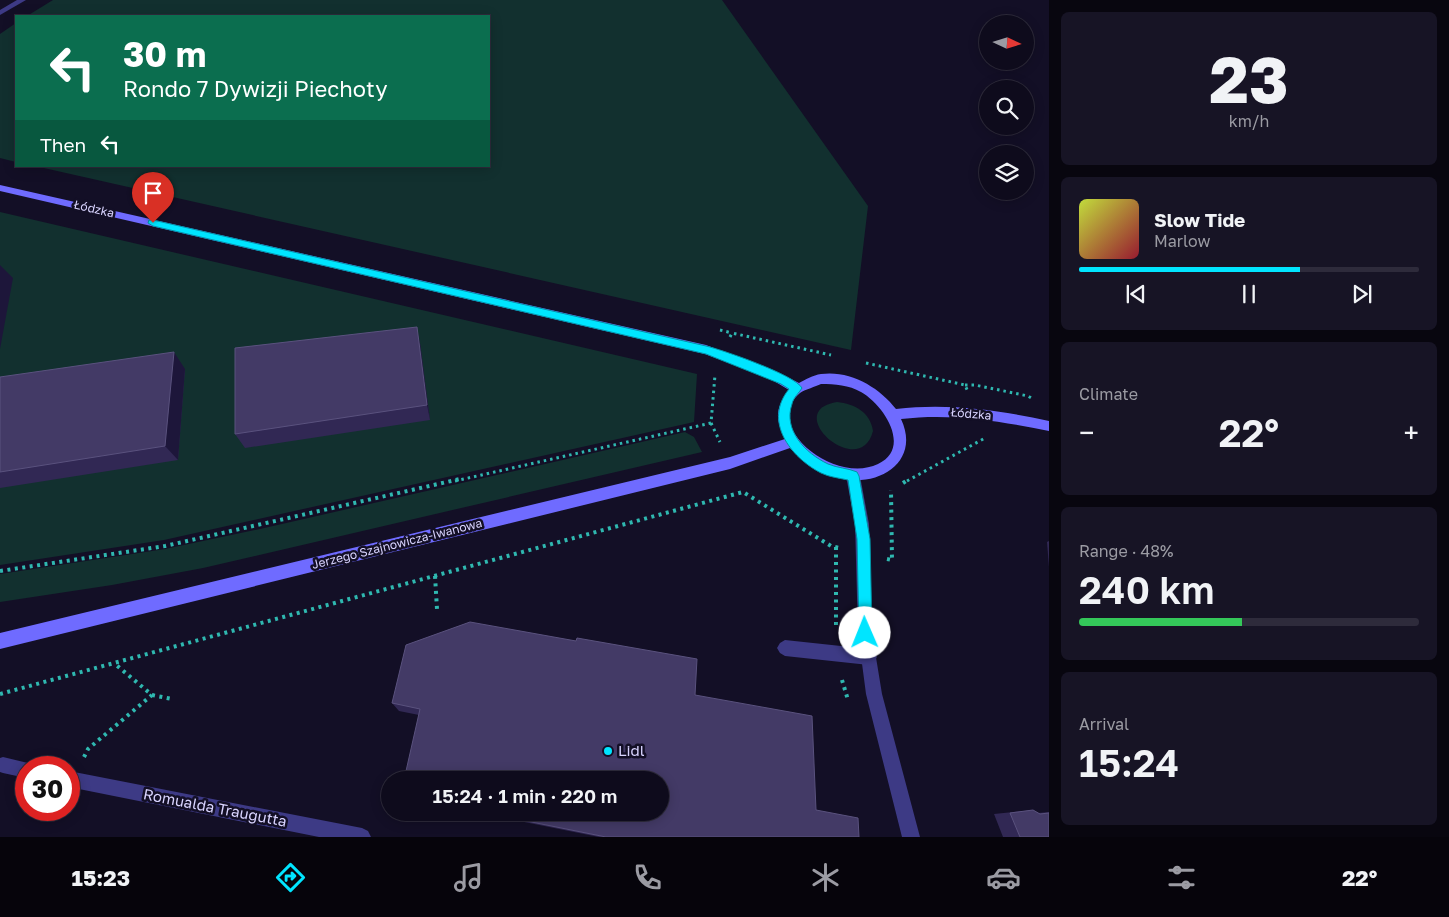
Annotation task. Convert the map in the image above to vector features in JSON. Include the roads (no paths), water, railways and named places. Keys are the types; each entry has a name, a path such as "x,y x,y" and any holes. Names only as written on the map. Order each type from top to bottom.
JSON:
{"street":[{"path":"0,13 22,0"},
{"name":"Łódzka","path":"0,188 706,350 773,375 797,388"},
{"path":"820,379 848,381 874,394 893,415 900,437 899,448 895,457 888,465 878,471 853,476 825,469 802,454 788,434 783,416 787,400 797,388 808,382 820,379"},
{"name":"Łódzka","path":"893,415 918,411 975,412 1049,426"},
{"name":"Jerzego Szajnowicza-Iwanowa","path":"0,641 730,463 792,442"},
{"path":"853,476 862,524 865,633 874,694 911,837"},
{"path":"785,648 869,657"},
{"path":"3,765 15,768"},
{"name":"Romualda Traugutta","path":"80,781 362,837"}],"place":[{"name":"Lidl","path":"608,751"}]}
